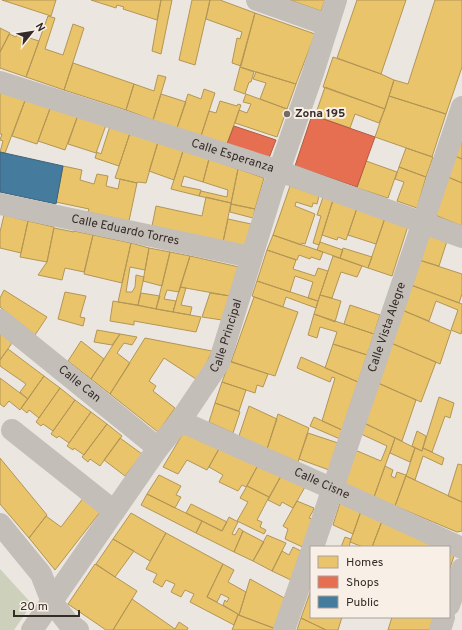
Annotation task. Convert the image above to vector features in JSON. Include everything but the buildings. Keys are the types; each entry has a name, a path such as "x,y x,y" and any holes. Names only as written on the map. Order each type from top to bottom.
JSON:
{"street":[{"path":"257,0 328,25"},
{"name":"Calle Principal","path":"32,630 158,448 180,421 219,363 251,257 313,74 336,0"},
{"name":"Calle Esperanza","path":"0,82 279,171 462,237"},
{"name":"Calle Vista Alegre","path":"313,546 462,107"},
{"name":"Calle Eduardo Torres","path":"0,204 251,257"},
{"name":"Calle Can","path":"0,320 158,448"},
{"name":"Calle Cisne","path":"180,421 462,548"},
{"path":"12,430 114,511"},
{"path":"0,524 40,574 52,602 69,624 78,630"},
{"path":"284,630 310,556"},
{"path":"450,602 462,569"},
{"path":"440,630 444,618"}],"green space":[{"path":"0,569 32,604 14,630 0,630"}],"place":[{"name":"Zona 195","path":"287,114"}]}
